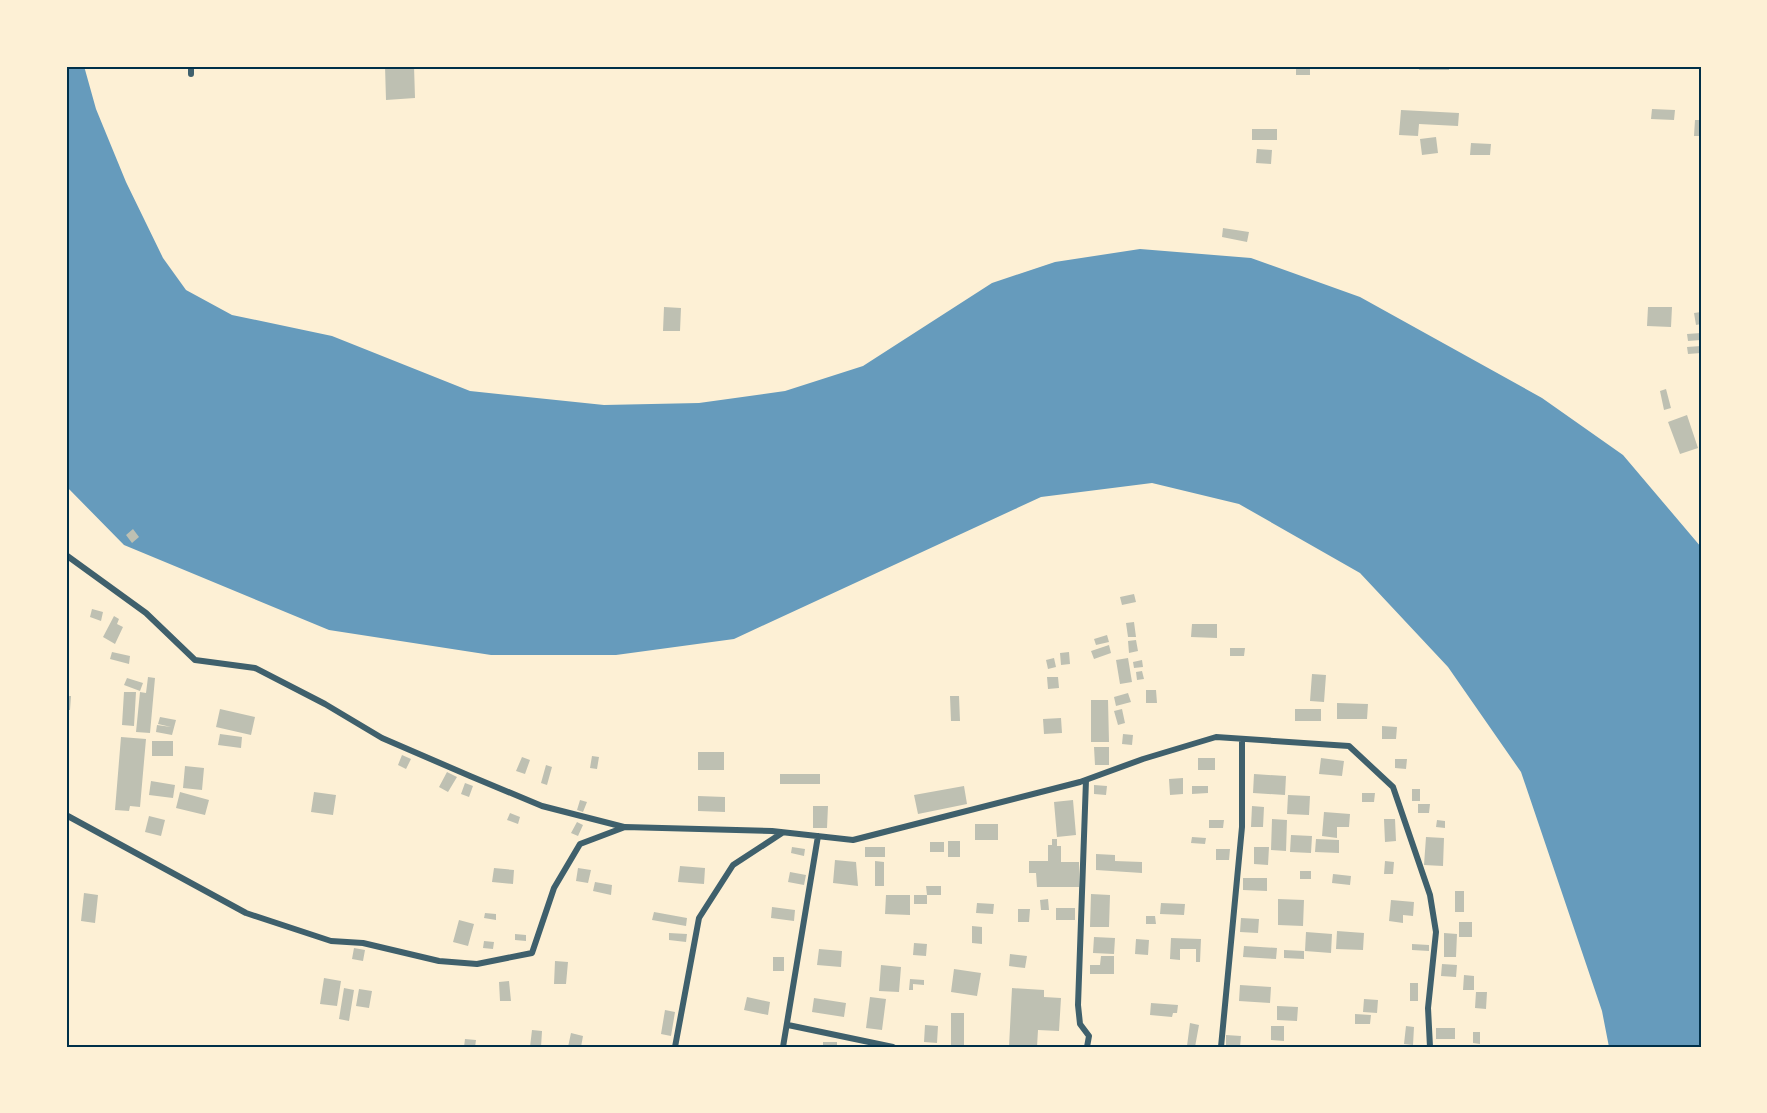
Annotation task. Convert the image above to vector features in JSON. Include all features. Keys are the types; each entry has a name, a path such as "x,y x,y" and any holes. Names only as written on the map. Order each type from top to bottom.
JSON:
{"street":[{"path":"66,555 146,613 195,660 255,668 404,748 542,806 625,828 782,832 853,840 1086,780 1143,759 1216,737 1242,741 1349,746 1393,787 1430,895 1436,932 1428,1008 1430,1047"},
{"path":"1221,1047 1242,826 1242,741"},
{"path":"1086,780 1078,1005 1080,1024 1089,1036 1088,1047"},
{"path":"66,815 246,913 331,941 363,943 439,961 477,964 532,953 554,888 580,844 625,828"},
{"path":"675,1047 699,918 733,865 782,832"},
{"path":"783,1047 818,836"},
{"path":"788,1025 893,1047"}],"water":[{"path":"66,66 84,66 96,109 126,182 163,258 186,290 232,315 332,336 470,391 604,405 699,403 785,391 863,366 992,283 1055,262 1140,249 1251,258 1360,297 1542,398 1623,455 1701,547 1701,1047 1609,1047 1602,1011 1521,772 1448,667 1360,573 1239,504 1152,483 1041,497 734,639 616,655 491,655 329,630 124,545 66,486"}],"building":[{"path":"385,66 414,66 415,98 386,100"},
{"path":"1296,66 1310,66 1310,75 1296,75"},
{"path":"1419,66 1449,66 1449,70 1419,70"},
{"path":"1652,109 1675,110 1674,120 1651,119"},
{"path":"1401,110 1459,113 1458,126 1419,124 1418,136 1399,135"},
{"path":"1695,120 1701,120 1701,136 1694,136"},
{"path":"1252,129 1277,129 1277,140 1252,140"},
{"path":"1436,137 1438,153 1422,155 1420,139"},
{"path":"1471,143 1491,144 1490,155 1470,155"},
{"path":"1257,149 1272,150 1271,164 1256,163"},
{"path":"1223,228 1249,232 1247,242 1222,237"},
{"path":"664,307 681,308 680,331 663,331"},
{"path":"1648,307 1672,307 1671,327 1647,326"},
{"path":"1701,312 1701,324 1696,325 1694,313"},
{"path":"1701,333 1701,340 1688,341 1687,334"},
{"path":"1701,346 1701,353 1688,354 1687,347"},
{"path":"1666,389 1671,408 1664,410 1660,391"},
{"path":"1687,415 1698,448 1680,454 1668,422"},
{"path":"133,529 139,537 132,543 126,535"},
{"path":"1134,594 1136,602 1122,605 1120,597"},
{"path":"92,609 103,612 101,621 90,617"},
{"path":"114,616 119,619 117,624 123,627 115,644 103,637"},
{"path":"1134,622 1136,637 1128,637 1126,623"},
{"path":"1192,624 1217,624 1217,638 1191,637"},
{"path":"1107,635 1109,642 1096,645 1094,639"},
{"path":"1136,640 1138,651 1129,653 1128,641"},
{"path":"1109,645 1111,653 1094,659 1091,651"},
{"path":"1230,648 1245,648 1244,656 1230,656"},
{"path":"112,652 130,656 129,664 110,659"},
{"path":"1069,652 1070,664 1061,665 1060,653"},
{"path":"1054,658 1056,667 1048,669 1046,660"},
{"path":"1128,658 1132,682 1120,684 1116,660"},
{"path":"1142,660 1143,667 1134,668 1133,662"},
{"path":"1142,671 1144,679 1137,680 1136,672"},
{"path":"1312,674 1326,675 1324,702 1310,701"},
{"path":"148,677 155,678 150,733 136,732 140,692 146,693"},
{"path":"1047,677 1058,677 1059,688 1048,689"},
{"path":"127,678 143,683 140,691 124,685"},
{"path":"1146,690 1156,690 1157,703 1146,703"},
{"path":"124,692 136,692 134,726 122,725"},
{"path":"1128,693 1131,702 1116,706 1114,697"},
{"path":"66,696 71,696 70,710 66,710"},
{"path":"950,696 959,696 960,721 951,721"},
{"path":"1091,700 1108,700 1109,742 1091,742"},
{"path":"1337,703 1368,704 1367,719 1337,719"},
{"path":"220,709 255,717 251,735 216,727"},
{"path":"1122,709 1125,723 1118,725 1114,711"},
{"path":"1295,709 1321,709 1321,721 1295,721"},
{"path":"160,717 176,720 172,735 156,732 157,725 171,727 158,724"},
{"path":"1061,718 1062,733 1044,734 1043,719"},
{"path":"1382,726 1397,727 1396,739 1382,739"},
{"path":"220,734 242,737 241,748 218,745"},
{"path":"1123,734 1133,735 1132,745 1122,744"},
{"path":"121,737 146,739 140,807 130,806 129,811 115,810"},
{"path":"152,741 173,741 173,756 152,756"},
{"path":"1094,747 1109,747 1109,765 1095,765"},
{"path":"698,752 724,752 724,770 698,770"},
{"path":"402,755 411,759 406,769 398,765"},
{"path":"592,756 599,757 597,769 590,768"},
{"path":"522,757 530,760 525,774 516,771"},
{"path":"1198,758 1215,758 1215,770 1198,770"},
{"path":"1321,758 1344,761 1342,776 1319,774"},
{"path":"1395,759 1407,759 1406,769 1395,768"},
{"path":"546,765 552,767 547,785 541,783"},
{"path":"185,766 204,768 202,790 183,788"},
{"path":"447,772 457,777 448,792 439,787"},
{"path":"780,774 820,774 820,784 780,784"},
{"path":"1254,774 1286,776 1285,795 1253,793"},
{"path":"1183,778 1183,794 1170,795 1169,779"},
{"path":"151,781 175,785 173,798 149,795"},
{"path":"465,783 473,786 469,797 461,794"},
{"path":"1094,785 1107,786 1106,795 1094,794"},
{"path":"964,786 967,804 918,814 914,795"},
{"path":"1192,786 1208,786 1208,793 1192,794"},
{"path":"1412,789 1420,789 1420,801 1412,801"},
{"path":"180,792 209,800 205,815 176,808"},
{"path":"314,792 336,795 333,815 311,812"},
{"path":"1362,793 1375,793 1374,802 1362,802"},
{"path":"1288,795 1310,796 1309,815 1287,814"},
{"path":"698,796 725,797 725,812 698,811"},
{"path":"580,800 587,802 583,812 577,810"},
{"path":"1073,800 1076,835 1057,837 1054,802"},
{"path":"1418,804 1430,804 1429,813 1418,813"},
{"path":"813,806 828,806 827,828 813,828"},
{"path":"1252,806 1264,807 1263,827 1251,827"},
{"path":"1324,812 1350,814 1349,827 1337,827 1337,838 1322,836"},
{"path":"510,813 520,817 518,824 507,820"},
{"path":"149,816 165,820 161,836 145,832"},
{"path":"1272,819 1287,820 1286,851 1271,850"},
{"path":"1384,819 1395,819 1396,841 1385,842"},
{"path":"1209,820 1224,820 1223,828 1209,828"},
{"path":"1437,820 1445,821 1445,828 1436,827"},
{"path":"577,822 583,825 578,836 571,833"},
{"path":"975,824 998,824 998,840 975,840"},
{"path":"1291,835 1312,836 1311,853 1290,852"},
{"path":"1192,837 1206,838 1205,844 1191,843"},
{"path":"1426,837 1444,838 1443,866 1424,865"},
{"path":"1052,839 1057,839 1057,846 1061,846 1061,862 1079,862 1079,887 1037,887 1036,873 1029,873 1029,861 1048,861 1048,845 1052,845"},
{"path":"1316,839 1339,840 1339,853 1315,852"},
{"path":"948,841 960,841 960,857 948,857"},
{"path":"930,842 944,842 944,852 930,852"},
{"path":"792,847 805,849 804,856 791,853"},
{"path":"865,847 885,847 885,857 865,857"},
{"path":"1254,847 1269,847 1268,865 1254,864"},
{"path":"1216,849 1230,849 1229,860 1216,860"},
{"path":"1096,854 1115,855 1115,861 1142,862 1142,873 1096,870"},
{"path":"835,860 856,862 858,886 833,883"},
{"path":"875,861 884,862 884,886 875,886"},
{"path":"1385,861 1394,862 1393,874 1384,874"},
{"path":"680,866 705,868 704,884 678,882"},
{"path":"494,868 514,870 513,884 492,882"},
{"path":"578,868 591,870 588,883 576,881"},
{"path":"1300,871 1311,871 1311,879 1300,879"},
{"path":"790,872 806,875 804,885 788,882"},
{"path":"1333,874 1351,876 1350,885 1332,883"},
{"path":"1243,878 1267,878 1267,891 1243,890"},
{"path":"595,882 612,885 611,895 593,891"},
{"path":"926,886 941,886 941,895 927,895"},
{"path":"1455,891 1464,891 1464,912 1455,912"},
{"path":"84,893 98,895 95,923 81,921"},
{"path":"1091,894 1110,895 1109,927 1090,927"},
{"path":"886,895 910,895 910,915 885,914"},
{"path":"914,895 927,895 927,904 914,904"},
{"path":"1048,899 1049,910 1041,910 1040,900"},
{"path":"1278,899 1304,900 1303,926 1278,925"},
{"path":"1391,900 1414,902 1413,916 1403,915 1403,923 1389,921"},
{"path":"977,903 994,904 993,914 976,913"},
{"path":"1161,903 1185,904 1184,915 1160,914"},
{"path":"772,907 795,910 794,921 771,918"},
{"path":"1056,908 1075,908 1075,920 1056,920"},
{"path":"1018,909 1030,909 1029,922 1018,922"},
{"path":"654,912 687,918 686,926 652,920"},
{"path":"485,913 496,914 496,920 484,918"},
{"path":"1146,916 1155,916 1156,924 1146,924"},
{"path":"1241,918 1259,919 1258,933 1240,932"},
{"path":"459,920 474,924 468,946 453,942"},
{"path":"1459,922 1472,922 1472,937 1459,937"},
{"path":"972,926 982,927 982,944 972,943"},
{"path":"1337,931 1364,933 1363,950 1336,949"},
{"path":"1306,932 1332,934 1331,953 1305,951"},
{"path":"669,933 687,934 686,942 669,940"},
{"path":"1444,933 1457,934 1456,957 1444,957"},
{"path":"515,934 526,935 526,941 515,940"},
{"path":"1094,937 1115,938 1114,954 1093,953"},
{"path":"1171,938 1201,939 1200,962 1196,962 1196,949 1180,949 1180,960 1170,959"},
{"path":"1136,939 1149,940 1148,955 1135,954"},
{"path":"484,941 494,942 493,949 483,948"},
{"path":"914,943 927,944 926,956 913,955"},
{"path":"1412,944 1429,945 1429,951 1412,950"},
{"path":"1244,946 1277,948 1276,959 1243,957"},
{"path":"354,948 365,950 363,961 352,959"},
{"path":"819,949 842,951 841,967 817,965"},
{"path":"1284,950 1304,951 1304,959 1284,958"},
{"path":"1010,954 1027,956 1025,968 1009,966"},
{"path":"1101,956 1114,956 1114,974 1090,974 1090,965 1100,965"},
{"path":"773,957 784,957 784,971 773,971"},
{"path":"555,961 568,962 566,984 554,984"},
{"path":"1442,964 1457,965 1456,977 1441,976"},
{"path":"881,965 901,967 899,992 879,991"},
{"path":"954,969 981,973 977,996 951,992"},
{"path":"1464,975 1474,976 1474,990 1463,990"},
{"path":"324,978 341,981 337,1006 320,1004"},
{"path":"910,979 924,980 924,985 913,984 913,990 909,990"},
{"path":"509,981 511,1001 500,1001 499,982"},
{"path":"1410,983 1418,983 1418,1001 1410,1001"},
{"path":"1240,985 1271,987 1270,1003 1239,1001"},
{"path":"344,988 354,990 349,1021 339,1019"},
{"path":"1012,988 1044,990 1044,997 1061,998 1059,1031 1038,1030 1037,1047 1009,1047"},
{"path":"359,989 372,991 369,1008 356,1006"},
{"path":"1476,992 1487,992 1486,1009 1475,1008"},
{"path":"747,997 770,1002 768,1015 744,1010"},
{"path":"870,997 886,999 882,1030 866,1028"},
{"path":"814,998 846,1003 844,1017 812,1012"},
{"path":"1364,999 1378,1000 1377,1013 1363,1012"},
{"path":"1151,1003 1178,1005 1177,1013 1173,1013 1172,1017 1150,1015"},
{"path":"1277,1006 1298,1007 1297,1021 1277,1020"},
{"path":"665,1010 675,1012 671,1036 661,1034"},
{"path":"951,1013 964,1013 964,1047 951,1047"},
{"path":"1355,1014 1371,1015 1370,1024 1355,1024"},
{"path":"1190,1023 1199,1025 1195,1047 1187,1046"},
{"path":"925,1025 938,1026 937,1043 924,1042"},
{"path":"1271,1026 1284,1026 1284,1041 1271,1040"},
{"path":"1406,1026 1414,1027 1413,1045 1404,1044"},
{"path":"1436,1028 1455,1028 1455,1039 1436,1039"},
{"path":"532,1030 542,1031 541,1047 530,1047"},
{"path":"1473,1032 1480,1032 1480,1044 1473,1043"},
{"path":"571,1033 583,1036 581,1047 568,1047"},
{"path":"1226,1035 1241,1036 1240,1047 1226,1047"},
{"path":"465,1039 476,1040 475,1047 464,1047"},
{"path":"823,1042 837,1042 837,1047 823,1047"}]}
